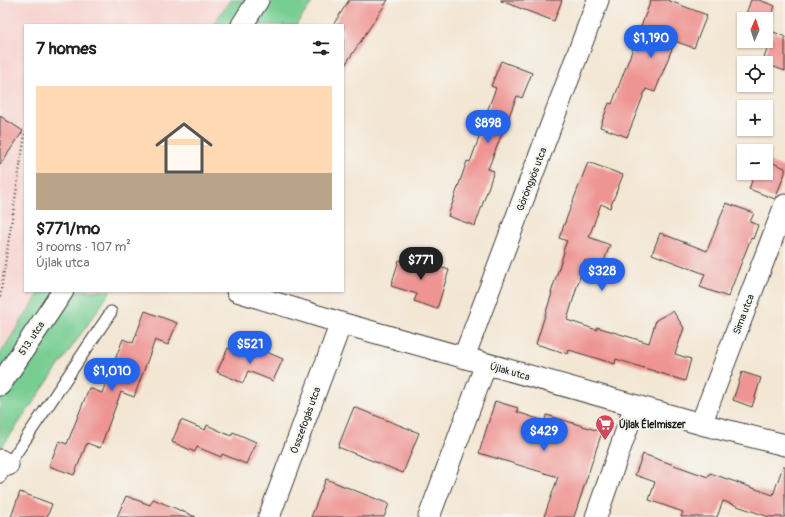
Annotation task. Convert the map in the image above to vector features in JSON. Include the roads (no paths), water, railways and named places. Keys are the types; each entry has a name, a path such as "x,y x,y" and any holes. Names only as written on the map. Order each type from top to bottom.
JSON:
{"street":[{"name":"Göröngyös utca","path":"464,357 598,0"},
{"path":"243,24 257,1"},
{"name":"Sima utca","path":"701,424 785,205"},
{"name":"513. utca","path":"0,385 62,292"},
{"name":"Újlak utca","path":"240,292 341,323 635,406 785,445"},
{"name":"Összefogás utca","path":"269,517 341,323"},
{"path":"430,517 486,364"},
{"path":"596,517 635,406"}],"lane":[{"path":"3,468 111,312"}],"place":[{"name":"Újlak Élelmiszer","path":"605,441"}]}
